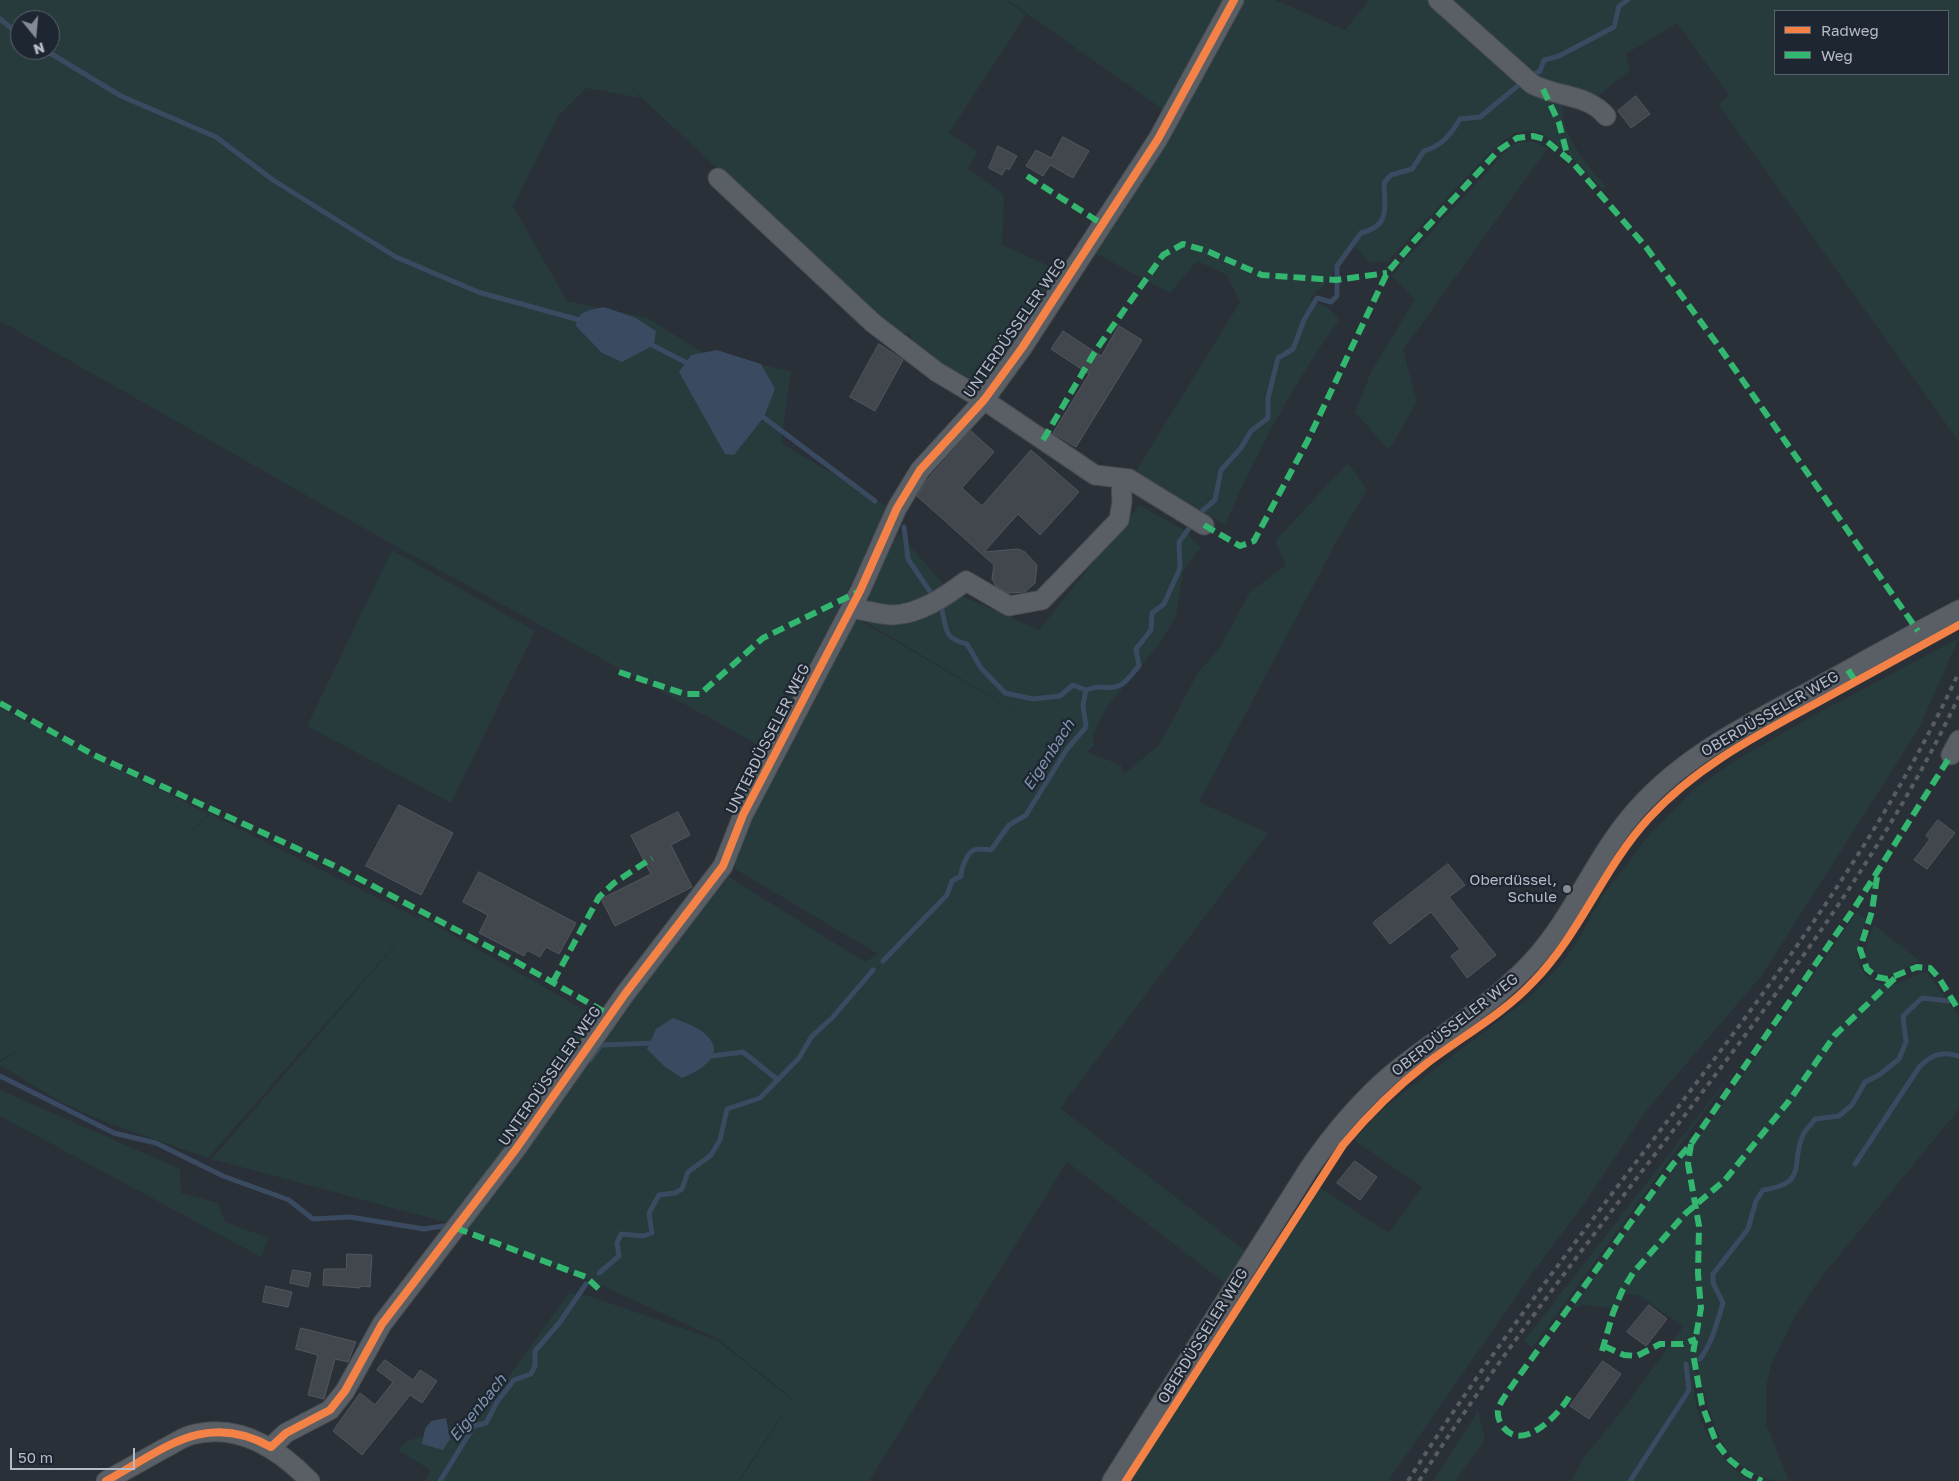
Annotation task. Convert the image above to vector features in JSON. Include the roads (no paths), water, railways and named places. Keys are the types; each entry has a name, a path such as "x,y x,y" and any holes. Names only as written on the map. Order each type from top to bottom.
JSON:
{"street":[{"name":"UNTERDÜSSELER WEG","path":"271,1447 286,1433 330,1410 345,1391 382,1324 516,1149 625,994 723,866 743,815 851,608 897,508 920,470 984,400 1022,348 1158,139 1234,0"},
{"path":"1438,0 1532,84 1550,92 1588,101 1597,106 1606,116"},
{"path":"718,178 873,323 937,372 984,400 1095,475 1129,479 1197,520"},
{"path":"851,608 892,615 913,612 949,594 966,581 1009,606 1042,600 1119,520 1122,502 1121,478"},
{"name":"OBERDÜSSELER WEG","path":"1112,1481 1308,1170 1332,1137 1383,1082 1472,1015 1536,958 1554,935 1609,844 1639,807 1681,767 1719,740 1959,610"},
{"path":"106,1481 188,1436 210,1431 229,1432 258,1440 271,1447 310,1481"}],"water":[{"path":"604,307 636,318 656,331 654,345 622,362 602,353 576,326 582,314"},
{"path":"717,350 761,364 775,389 764,417 734,455 725,454 679,372 691,355"},
{"path":"673,1018 701,1031 713,1044 714,1051 708,1062 695,1072 682,1078 665,1067 647,1049 656,1029"},
{"path":"446,1418 450,1439 443,1450 422,1444 425,1429 431,1421"}],"waterway":[{"name":"Eigenbach","path":"1531,76 1540,71 1544,60 1559,56 1614,27 1619,6 1628,0"},
{"path":"0,19 10,27"},
{"path":"60,59 121,96 216,137 273,180 396,257 478,292 583,321"},
{"name":"Eigenbach","path":"883,961 947,895 952,881 961,876 969,854 978,849 991,850 1009,825 1026,815 1067,749 1086,727 1083,705 1086,690 1095,687 1118,686 1125,682 1139,666 1136,649 1151,630 1152,613 1164,604 1180,568 1179,542 1201,512 1215,500 1221,470 1241,448 1251,431 1268,418 1268,398 1278,358 1293,349 1304,320 1317,298 1331,302 1337,296 1337,266 1361,233 1377,226 1381,221 1385,208 1384,183 1391,175 1412,169 1424,151 1436,146 1445,139 1460,119 1480,117 1520,84"},
{"path":"648,343 691,365"},
{"path":"759,414 875,501"},
{"path":"904,527 908,559 933,596"},
{"path":"942,610 946,629 950,636 967,644 981,668 1005,693 1033,699 1060,696 1073,685 1086,690"},
{"name":"Eigenbach","path":"599,1273 619,1256 617,1243 621,1234 643,1236 652,1233 649,1213 659,1195 675,1193 682,1189 688,1172 711,1155 720,1140 727,1109 760,1098 799,1058 812,1036 832,1018 873,970"},
{"path":"1700,1359 1711,1340 1723,1303 1713,1283 1713,1274 1748,1229 1756,1201 1763,1190 1787,1183 1792,1177 1795,1171 1799,1145 1803,1135 1815,1119 1839,1116 1852,1105 1865,1082 1879,1075 1899,1059 1906,1042 1903,1016 1922,998 1949,1001"},
{"path":"590,1060 601,1045 656,1043"},
{"path":"706,1055 743,1052 778,1080"},
{"path":"1855,1164 1920,1066 1934,1056 1943,1054 1959,1056"},
{"path":"0,1076 114,1133 156,1143 223,1176 289,1200 313,1219 350,1217 424,1229 450,1225"},
{"name":"Eigenbach","path":"440,1481 474,1426 486,1423 497,1402 514,1380 531,1374 535,1366 535,1351 560,1322 586,1284"},
{"path":"1630,1481 1689,1390 1686,1364"}],"railway":[{"path":"1408,1481 1510,1331 1801,940 1870,836 1902,782 1959,672"},
{"path":"1419,1481 1524,1328 1744,1037 1812,943 1876,847 1906,797 1934,747 1959,696"}],"place":[{"name":"Oberdüssel, Schule","path":"1567,889"}]}
